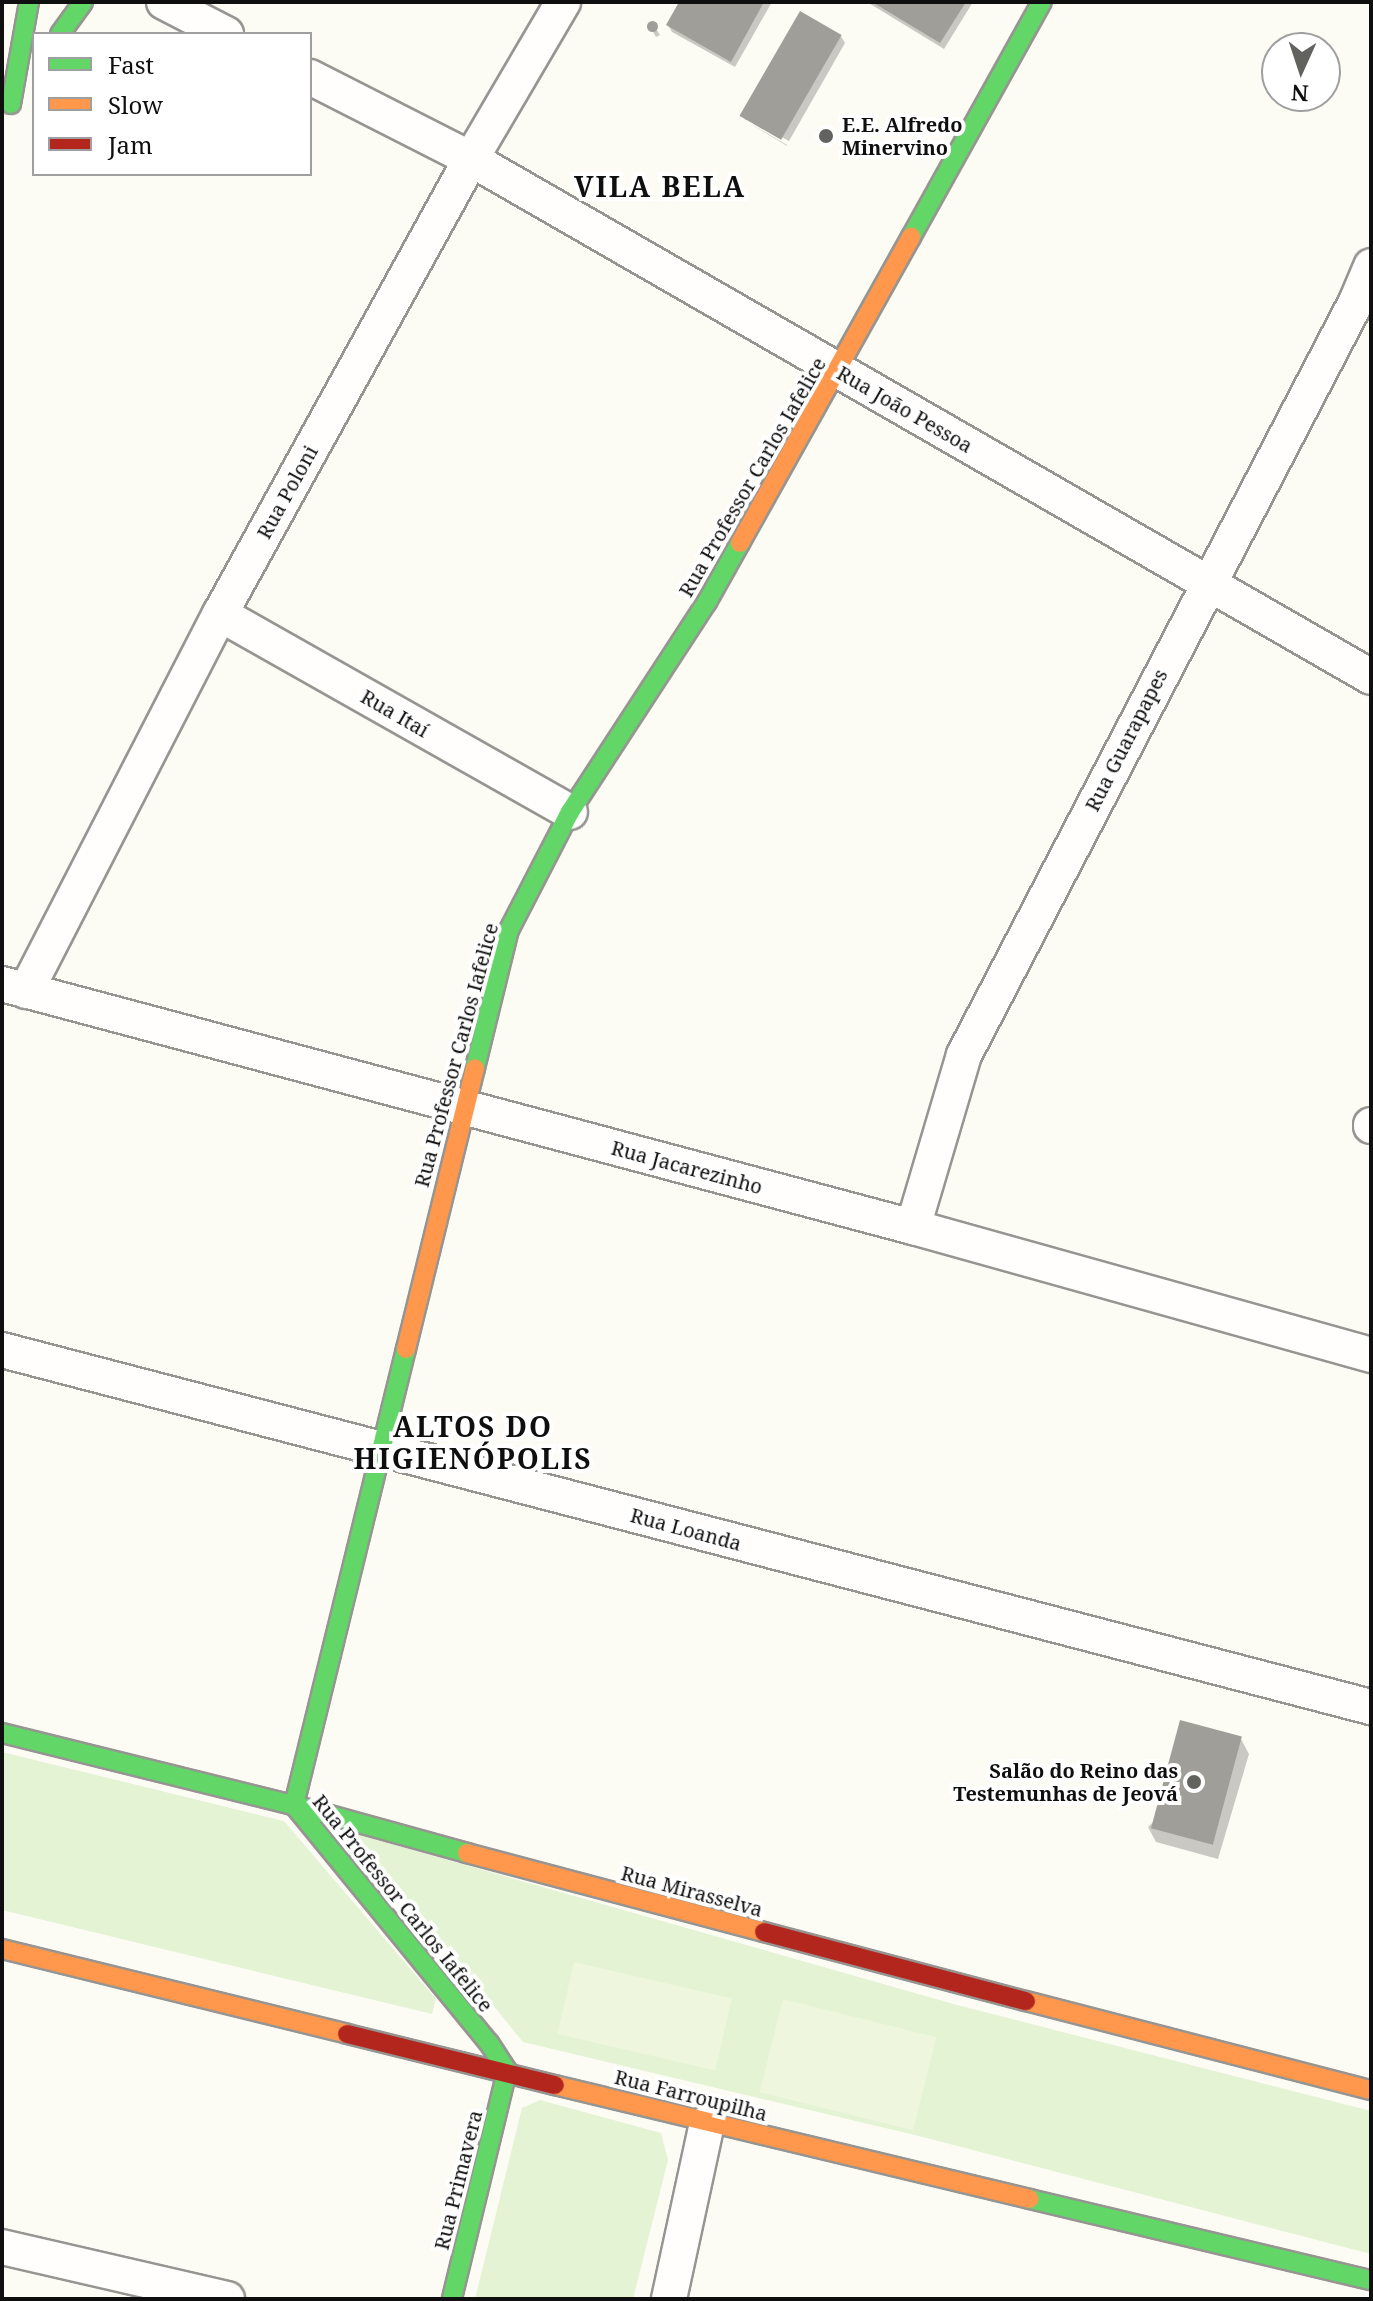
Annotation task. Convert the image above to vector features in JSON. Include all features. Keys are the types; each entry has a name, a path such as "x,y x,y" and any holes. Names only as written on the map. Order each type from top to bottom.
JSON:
{"main road":[{"path":"7,112 29,2"},
{"path":"61,32 83,2"},
{"name":"Rua Professor Carlos Iafelice","path":"507,2071 489,2043 294,1805 379,1449 509,930 570,812 707,602 1042,2"},
{"path":"7,112 32,74"},
{"name":"Rua Mirasselva","path":"2,1733 294,1805 618,1895 1371,2090"},
{"name":"Rua Farroupilha","path":"2,1949 507,2071 707,2123 1371,2280"},
{"name":"Rua Primavera","path":"452,2299 507,2071"}],"street":[{"path":"164,2 222,32"},
{"name":"Rua Poloni","path":"14,988 471,159 563,2"},
{"name":"Rua João Pessoa","path":"312,78 471,159 1206,585 1371,677"},
{"name":"Rua Guarapapes","path":"913,1227 964,1055 1356,302 1371,266"},
{"name":"Rua Itaí","path":"220,614 570,812"},
{"name":"Rua Jacarezinho","path":"14,988 913,1227 1371,1355"},
{"name":"Rua Loanda","path":"2,1350 1371,1707"},
{"path":"669,2299 707,2123"},
{"path":"2,2247 227,2299"}],"green space":[{"path":"2,1752 284,1821 436,1999 432,2014 2,1910"},
{"path":"353,1833 957,2005 1371,2111 1371,2254 919,2136 523,2042"},
{"path":"574,1962 732,1998 715,2071 557,2034"},
{"path":"783,1999 936,2037 913,2130 760,2092"},
{"path":"540,2100 661,2133 668,2160 633,2299 475,2299 522,2108"}],"building":[{"path":"679,2 764,2 731,62 666,25"},
{"path":"872,2 966,2 940,43"},
{"path":"800,11 842,35 781,140 740,116"},
{"path":"652,21 657,26 652,31 647,26"},
{"name":"Salão do Reino das Testemunhas de Jeová","path":"1180,1720 1242,1737 1213,1845 1151,1828"}],"traffic: fast":[{"path":"11,104 29,2"},
{"path":"61,32 83,2"},
{"path":"911,237 1042,2"},
{"path":"475,1068 509,930 570,812 707,602 740,543"},
{"path":"406,1349 294,1805 489,2043 507,2071 452,2299"},
{"path":"2,1733 294,1805 467,1853"},
{"path":"1030,2199 1371,2280"}],"traffic: slow":[{"path":"740,543 911,237"},
{"path":"406,1349 475,1068"},
{"path":"467,1853 764,1932"},
{"path":"2,1949 347,2034"},
{"path":"1026,2001 1371,2090"},
{"path":"555,2085 1030,2199"}],"traffic: jam":[{"path":"764,1932 1026,2001"},
{"path":"347,2034 555,2085"}],"place":[{"name":"E.E. Alfredo Minervino","path":"826,136"},
{"name":"Salão do Reino das Testemunhas de Jeová","path":"1194,1782"}],"district":[{"name":"VILA BELA","path":"660,186"},
{"name":"ALTOS DO HIGIENÓPOLIS","path":"473,1442"}]}
